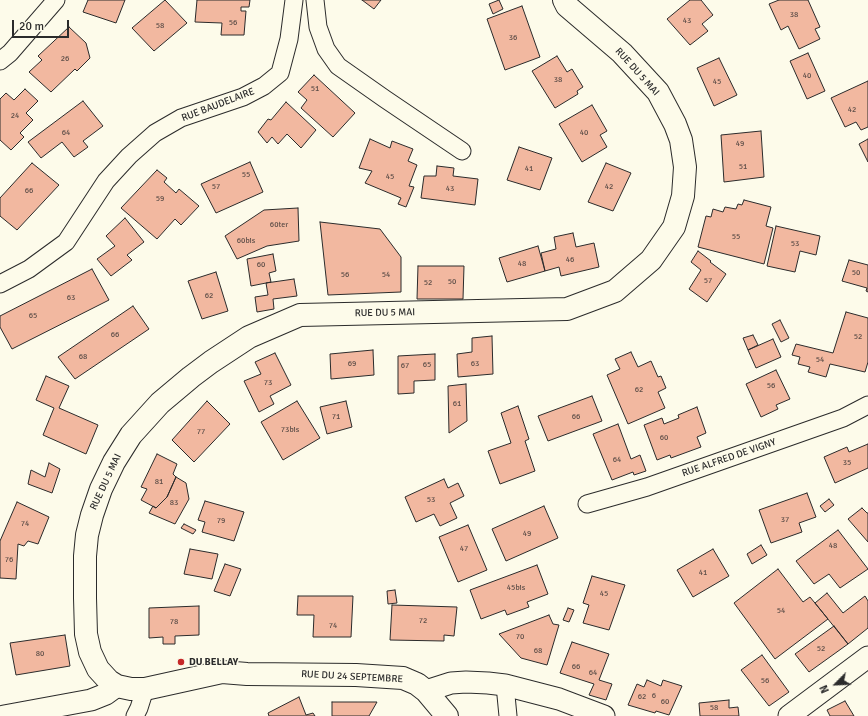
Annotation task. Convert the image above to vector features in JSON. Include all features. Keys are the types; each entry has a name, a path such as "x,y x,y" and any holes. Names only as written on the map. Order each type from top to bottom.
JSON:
{"main road":[{"name":"RUE DU 5 MAI","path":"117,686 109,682 94,661 90,652 86,634 85,556 87,536 92,515 101,489 114,462 131,435 160,403 191,377 250,337 300,315 566,309 615,291 651,260 674,227 683,196 685,167 682,140 675,124 658,92 622,53 567,6 564,0"},
{"name":"RUE DU 24 SEPTEMBRE","path":"145,689 222,672 247,674 349,675 403,678 417,684 426,691 447,716"},
{"path":"117,686 131,689 145,689"}],"street":[{"path":"0,61 10,52 56,0"},
{"name":"RUE BAUDELAIRE","path":"0,284 29,269 66,242 106,181 129,156 155,134 182,118 243,97 264,86 280,73 289,39 294,0"},
{"path":"315,0 318,27 326,49 338,66 462,151"},
{"name":"RUE ALFRED DE VIGNY","path":"587,504 647,487 829,423 843,418 868,405"},
{"path":"789,716 868,657"},
{"path":"426,691 441,685 466,682 505,685 560,699 604,716"},
{"path":"505,685 508,716"},
{"path":"4,716 91,700 106,694 117,686"},
{"path":"135,716 145,689"}],"building":[{"path":"88,0 125,0 116,23 83,12"},
{"path":"165,0 187,23 154,51 132,28"},
{"path":"197,0 250,0 249,7 241,7 241,11 246,11 244,35 221,35 222,23 195,22"},
{"path":"362,0 381,0 374,9"},
{"path":"499,0 503,9 493,14 489,4"},
{"path":"690,0 701,0 713,15 702,24 708,31 690,45 667,19"},
{"path":"779,0 808,0 820,27 815,29 820,39 799,49 788,26 781,30 769,4"},
{"path":"522,6 540,57 505,70 487,19"},
{"path":"69,27 86,43 90,58 77,71 75,69 51,92 29,72 42,60 38,56"},
{"path":"808,53 825,91 807,99 790,61"},
{"path":"557,56 567,72 572,69 583,87 577,91 578,94 555,108 532,71"},
{"path":"719,58 737,95 714,106 697,68"},
{"path":"314,75 355,113 333,137 301,108 307,100 298,92"},
{"path":"868,81 868,127 861,130 856,122 845,127 831,98"},
{"path":"25,89 38,101 26,113 33,120 20,133 24,137 11,150 0,140 0,99 6,93 14,100"},
{"path":"83,101 103,126 83,141 88,147 74,157 62,142 41,158 28,142"},
{"path":"286,102 316,130 301,148 287,134 278,144 272,137 267,143 258,132 268,119 271,120"},
{"path":"592,105 607,131 600,135 607,147 582,162 559,124"},
{"path":"761,131 764,177 724,182 721,135"},
{"path":"370,139 390,148 392,141 413,149 408,161 417,165 409,186 414,187 406,207 398,204 401,198 365,183 372,171 359,168"},
{"path":"868,139 868,162 859,144"},
{"path":"519,147 552,158 540,190 507,180"},
{"path":"250,162 263,192 216,213 201,184"},
{"path":"32,163 59,185 17,230 0,216 0,198"},
{"path":"606,163 631,173 613,211 588,202"},
{"path":"437,166 454,168 453,176 478,179 475,205 421,198 424,176 436,176"},
{"path":"157,170 167,178 164,182 176,193 179,189 199,206 181,225 175,219 157,239 121,208"},
{"path":"744,200 771,207 766,226 773,228 764,264 698,247 706,216 711,217 713,209 723,212 725,207 736,209 738,204 742,205"},
{"path":"298,208 299,241 267,246 237,259 225,236 264,210"},
{"path":"125,218 144,242 127,255 132,260 111,276 97,259 115,246 106,236"},
{"path":"320,222 380,229 401,257 401,292 328,295"},
{"path":"776,226 820,236 816,255 800,251 795,272 767,266"},
{"path":"573,233 576,247 594,243 599,267 561,276 559,267 545,271 541,253 556,249 554,237"},
{"path":"538,246 545,271 507,282 499,258"},
{"path":"698,251 726,274 707,302 689,289 701,270 691,262"},
{"path":"273,254 276,271 269,273 271,282 251,286 247,259"},
{"path":"849,260 868,265 868,292 866,291 867,288 842,281"},
{"path":"418,266 464,266 463,299 417,299"},
{"path":"92,269 109,300 12,349 0,327 0,316"},
{"path":"216,272 228,311 202,319 188,281"},
{"path":"294,279 297,296 273,299 274,309 257,312 255,297 268,295 266,283"},
{"path":"133,306 149,329 75,379 58,357"},
{"path":"846,312 868,318 868,362 865,372 830,364 826,377 808,372 810,367 798,364 800,357 792,355 796,344 833,353"},
{"path":"780,320 789,338 781,342 772,324"},
{"path":"753,335 758,345 748,350 743,338"},
{"path":"492,336 493,374 458,377 457,354 472,352 472,338"},
{"path":"773,339 781,357 756,368 748,350"},
{"path":"373,350 374,375 331,379 330,354"},
{"path":"631,352 638,367 651,361 658,377 661,376 666,388 658,392 665,408 628,424 607,375 620,369 615,359"},
{"path":"275,353 291,385 270,396 274,404 259,412 244,381 261,374 255,362"},
{"path":"435,354 435,380 414,381 414,393 398,394 398,356"},
{"path":"776,370 790,399 776,405 778,409 761,417 746,384"},
{"path":"46,376 69,386 59,408 98,425 86,454 43,435 54,408 36,400"},
{"path":"466,384 467,421 449,433 448,386"},
{"path":"592,396 602,421 548,441 538,416"},
{"path":"207,401 230,424 194,462 172,440"},
{"path":"297,401 320,438 283,460 261,422"},
{"path":"346,401 352,427 327,434 320,407"},
{"path":"518,406 529,439 525,441 535,471 500,484 488,451 511,443 501,413"},
{"path":"697,407 706,433 697,437 701,447 671,458 670,455 657,460 644,425 662,418 664,424 679,418 678,415"},
{"path":"618,424 631,459 640,455 646,471 634,475 633,472 612,480 593,434"},
{"path":"868,444 868,468 835,483 824,457 847,447 849,452"},
{"path":"157,454 177,464 173,474 176,477 167,497 156,508 141,500 147,489 141,487"},
{"path":"49,463 60,469 52,493 28,484 31,470 45,477"},
{"path":"176,477 186,483 189,499 175,524 149,513 153,506 156,508 167,497"},
{"path":"444,479 448,488 458,483 464,496 450,503 457,518 440,526 434,514 416,522 405,497"},
{"path":"807,493 816,517 799,523 802,532 771,543 759,510"},
{"path":"829,499 834,505 825,512 820,506"},
{"path":"205,501 244,512 234,541 202,532 205,522 198,520"},
{"path":"17,502 49,517 38,544 28,541 24,546 18,544 16,579 0,578 0,541"},
{"path":"544,506 558,538 506,561 492,529"},
{"path":"862,508 868,513 868,542 848,519"},
{"path":"184,524 196,530 193,534 181,528"},
{"path":"468,525 487,570 458,582 439,537"},
{"path":"838,530 868,569 840,588 829,574 814,584 796,561"},
{"path":"761,545 767,555 752,564 747,554"},
{"path":"190,549 218,554 212,579 184,574"},
{"path":"713,549 729,576 693,597 677,570"},
{"path":"225,564 241,569 230,596 214,591"},
{"path":"537,565 548,594 527,602 529,607 507,615 505,610 481,619 470,590"},
{"path":"778,569 803,602 810,597 828,619 775,659 734,603"},
{"path":"592,576 625,585 609,630 583,623 589,605 583,603"},
{"path":"395,590 397,603 388,604 387,591"},
{"path":"827,593 843,613 865,596 868,601 868,628 848,644 815,603"},
{"path":"298,596 353,596 351,637 313,637 314,615 297,615"},
{"path":"392,605 457,607 454,636 444,635 444,641 390,640"},
{"path":"199,606 199,635 175,636 175,644 163,644 163,637 149,638 149,608"},
{"path":"568,608 574,610 569,622 563,620"},
{"path":"549,615 553,624 559,625 547,665 521,658 499,634"},
{"path":"834,626 848,644 809,672 795,654"},
{"path":"65,635 70,666 16,675 10,643"},
{"path":"572,642 609,654 599,680 612,684 606,700 589,695 594,684 560,673"},
{"path":"762,655 789,692 769,706 741,670"},
{"path":"647,680 661,686 663,680 682,686 669,715 656,711 655,713 628,705 637,684 644,687"},
{"path":"299,697 306,715 313,713 315,716 269,716 268,713"},
{"path":"729,700 729,708 738,707 739,716 700,716 699,703"},
{"path":"845,701 854,716 830,716 827,710"},
{"path":"332,702 377,702 369,716 332,716"}],"place":[{"name":"DU BELLAY","path":"181,662"}]}
